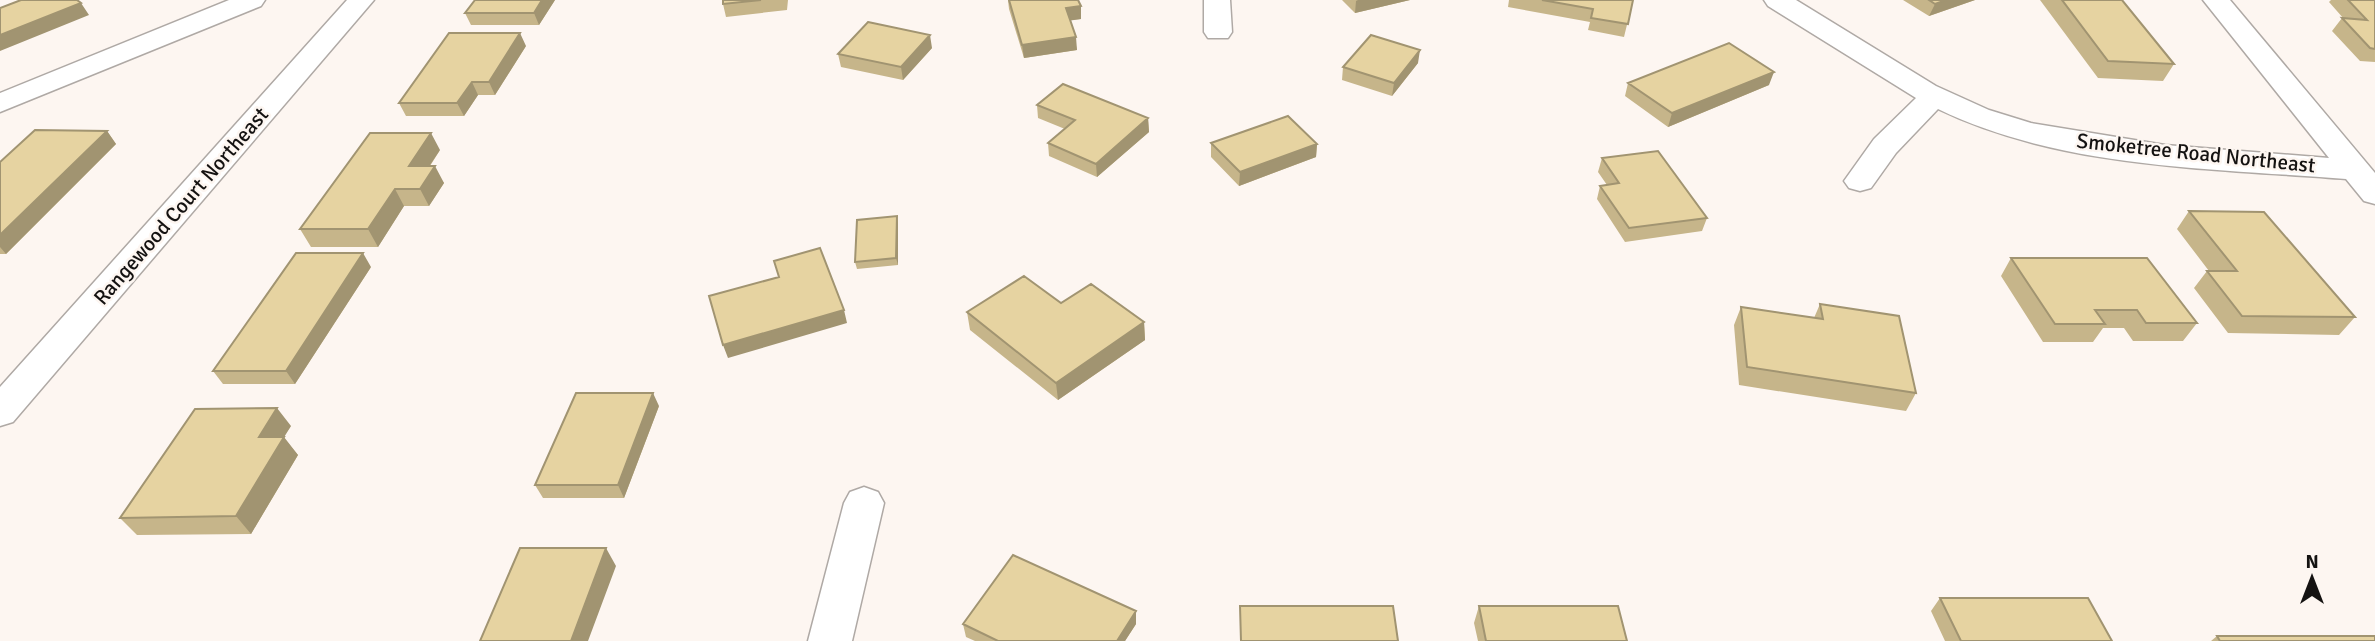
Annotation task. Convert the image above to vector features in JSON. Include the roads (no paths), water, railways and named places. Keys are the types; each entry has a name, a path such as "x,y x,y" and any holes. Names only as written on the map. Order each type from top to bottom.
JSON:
{"street":[{"path":"0,103 252,0"},
{"name":"Rangewood Court Northeast","path":"0,412 361,0"},
{"path":"1217,0 1217,33"},
{"name":"Smoketree Road Northeast","path":"1777,0 1934,97 1979,116 2098,146 2356,170"},
{"path":"2216,0 2375,194"},
{"path":"1860,181 1885,146 1934,97"},
{"path":"830,641 864,503"}]}
